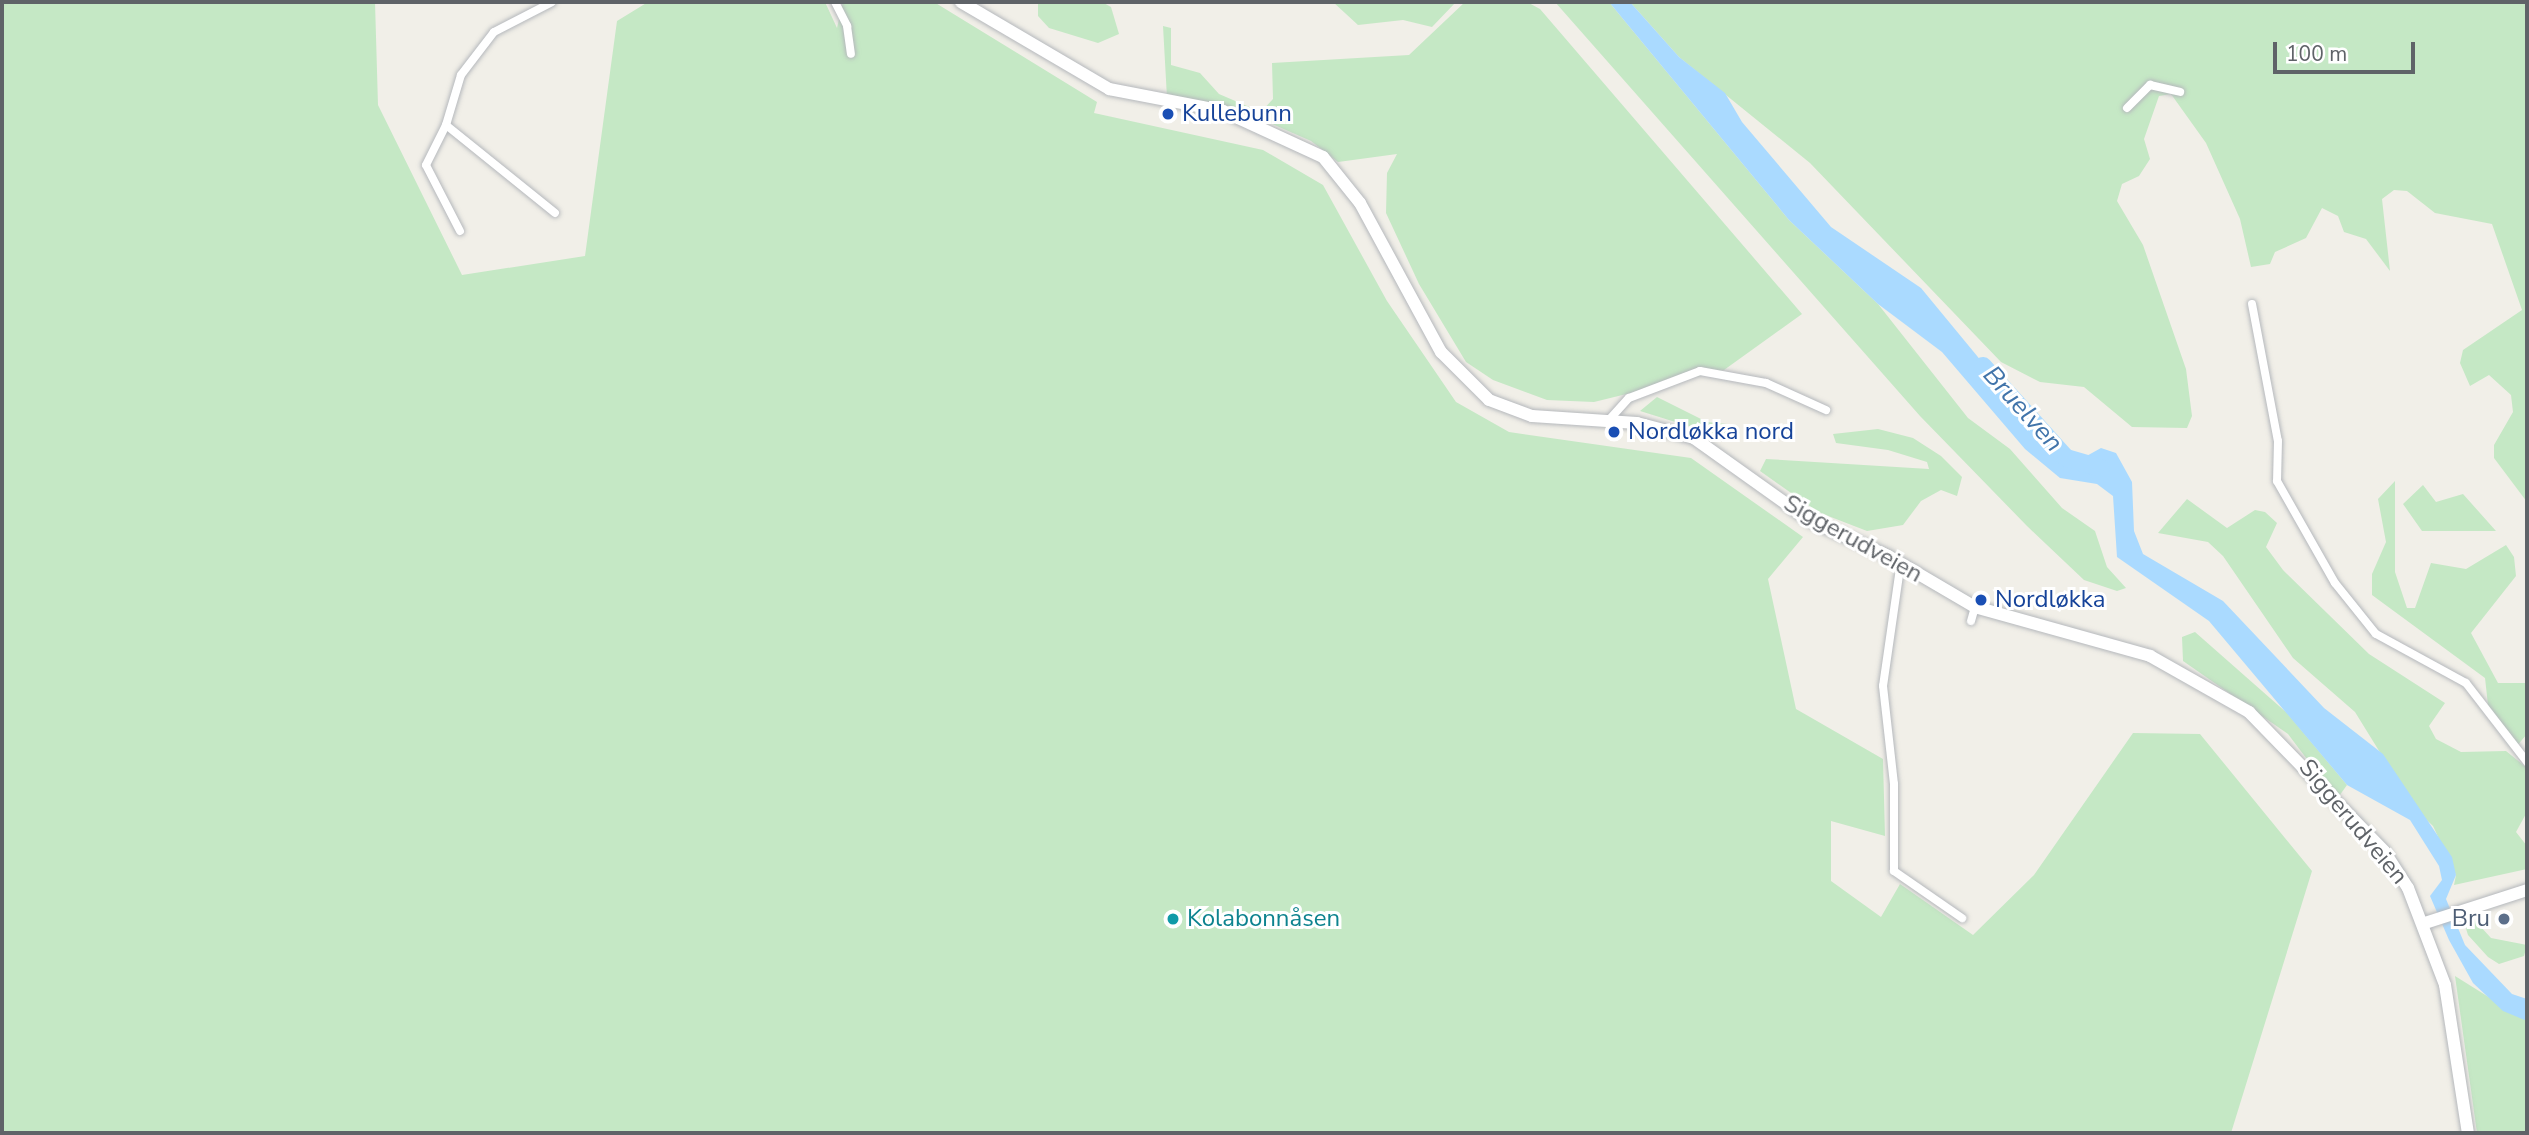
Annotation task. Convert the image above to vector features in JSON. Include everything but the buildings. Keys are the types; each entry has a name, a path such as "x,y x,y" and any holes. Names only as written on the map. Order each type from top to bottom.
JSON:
{"main road":[{"name":"Siggerudveien","path":"961,2 1109,89 1223,111 1317,152 1353,191 1435,342 1466,382 1521,413 1660,427 1702,442 1810,520 1878,550 1975,607 2150,656 2237,703 2281,738 2341,812 2388,856 2425,923 2448,998 2468,1133"},
{"path":"2425,923 2454,910 2527,890"}],"street":[{"path":"460,231 426,172 446,125 461,75 479,49 510,21 552,2"},
{"path":"835,2 847,26 850,54"},
{"path":"2127,108 2150,85 2180,92"},
{"path":"446,125 555,214"},
{"path":"2252,304 2278,441 2277,481 2335,583 2376,634 2466,683 2527,762"},
{"path":"1608,421 1629,398 1700,370 1766,383 1826,410"},
{"path":"1899,575 1883,686 1894,784 1894,871 1962,918"},
{"path":"1971,621 1975,607"}],"green space":[{"path":"2,2 375,2 378,105 462,275 585,256 617,21 648,2 825,2 837,28 843,2 934,2 1097,102 1094,113 1263,150 1323,185 1387,301 1456,402 1509,432 1691,458 1803,537 1768,579 1796,709 1883,759 1885,836 1831,821 1831,881 1881,917 1900,884 1973,935 2034,875 2133,733 2200,734 2312,871 2231,1133 2,1133"},
{"path":"1038,2 1102,2 1111,7 1119,34 1098,43 1049,28 1038,16"},
{"path":"1333,2 1456,2 1432,27 1403,20 1358,25"},
{"path":"1465,2 1527,2 1540,9 1802,314 1724,370 1594,402 1547,400 1493,380 1466,362 1419,284 1386,213 1387,173 1397,154 1338,162 1311,141 1240,110 1167,98 1163,26 1171,28 1171,65 1200,73 1219,94 1261,112 1273,99 1272,63 1409,55"},
{"path":"1555,2 1609,2 1789,220 1878,304 1968,418 2010,449 2062,508 2095,531 2107,567 2126,588 2117,591 2084,580 2027,526 1920,416"},
{"path":"1630,2 2527,2 2527,502 2494,458 2494,445 2513,412 2511,395 2489,375 2470,386 2460,363 2463,350 2522,310 2492,224 2435,213 2407,191 2394,190 2382,199 2390,271 2366,239 2344,232 2338,216 2322,208 2306,238 2275,252 2270,264 2251,267 2240,219 2206,143 2171,94 2159,96 2144,139 2150,159 2139,176 2122,184 2117,201 2143,245 2186,369 2192,416 2187,428 2132,427 2084,387 2040,382 2001,362 1810,163 1679,57"},
{"path":"1657,397 1707,422 1737,425 1740,433 1733,440 1640,411"},
{"path":"1878,429 1913,438 1941,456 1962,477 1957,496 1941,490 1921,501 1903,525 1867,531 1818,512 1760,471 1766,459 1929,469 1927,462 1888,450 1836,443 1833,434"},
{"path":"2395,481 2395,572 2407,608 2415,608 2431,563 2466,569 2506,545 2514,557 2516,576 2471,633 2498,683 2527,683 2527,734 2516,747 2488,705 2485,678 2372,595 2372,574 2386,542 2378,499"},
{"path":"2423,485 2436,502 2463,494 2496,531 2422,531 2403,504"},
{"path":"2187,499 2227,528 2255,510 2265,512 2277,523 2266,547 2283,570 2369,654 2445,703 2429,726 2436,739 2461,752 2506,751 2527,768 2527,812 2516,832 2527,846 2527,869 2454,885 2456,875 2433,826 2415,809 2355,712 2293,658 2223,556 2208,542 2158,533"},
{"path":"2195,632 2287,713 2347,785 2337,799 2288,734 2183,661 2182,637"},
{"path":"2470,915 2491,938 2527,945 2524,956 2499,964 2488,957 2468,935 2463,919"},
{"path":"2455,976 2527,1021 2527,1133 2477,1133"}],"water":[{"path":"1609,2 1630,2 1679,57 1725,93 1742,122 1831,227 1921,288 2039,431 2074,463 2101,448 2116,453 2132,482 2134,531 2143,554 2223,601 2324,708 2383,754 2452,857 2456,875 2446,899 2465,945 2512,994 2527,999 2527,1021 2503,1011 2473,983 2449,940 2430,896 2442,880 2439,866 2410,820 2347,785 2209,621 2117,557 2113,496 2097,484 2060,478 2025,449 1942,352 1878,304 1789,220"}],"waterway":[{"name":"Bruelven","path":"1983,366 2066,458 2101,468"}],"place":[{"name":"Kullebunn","path":"1168,114"},
{"name":"Nordløkka nord","path":"1614,432"},
{"name":"Nordløkka","path":"1981,600"},
{"name":"Kolabonnåsen","path":"1173,919"},
{"name":"Bru","path":"2504,919"}]}
